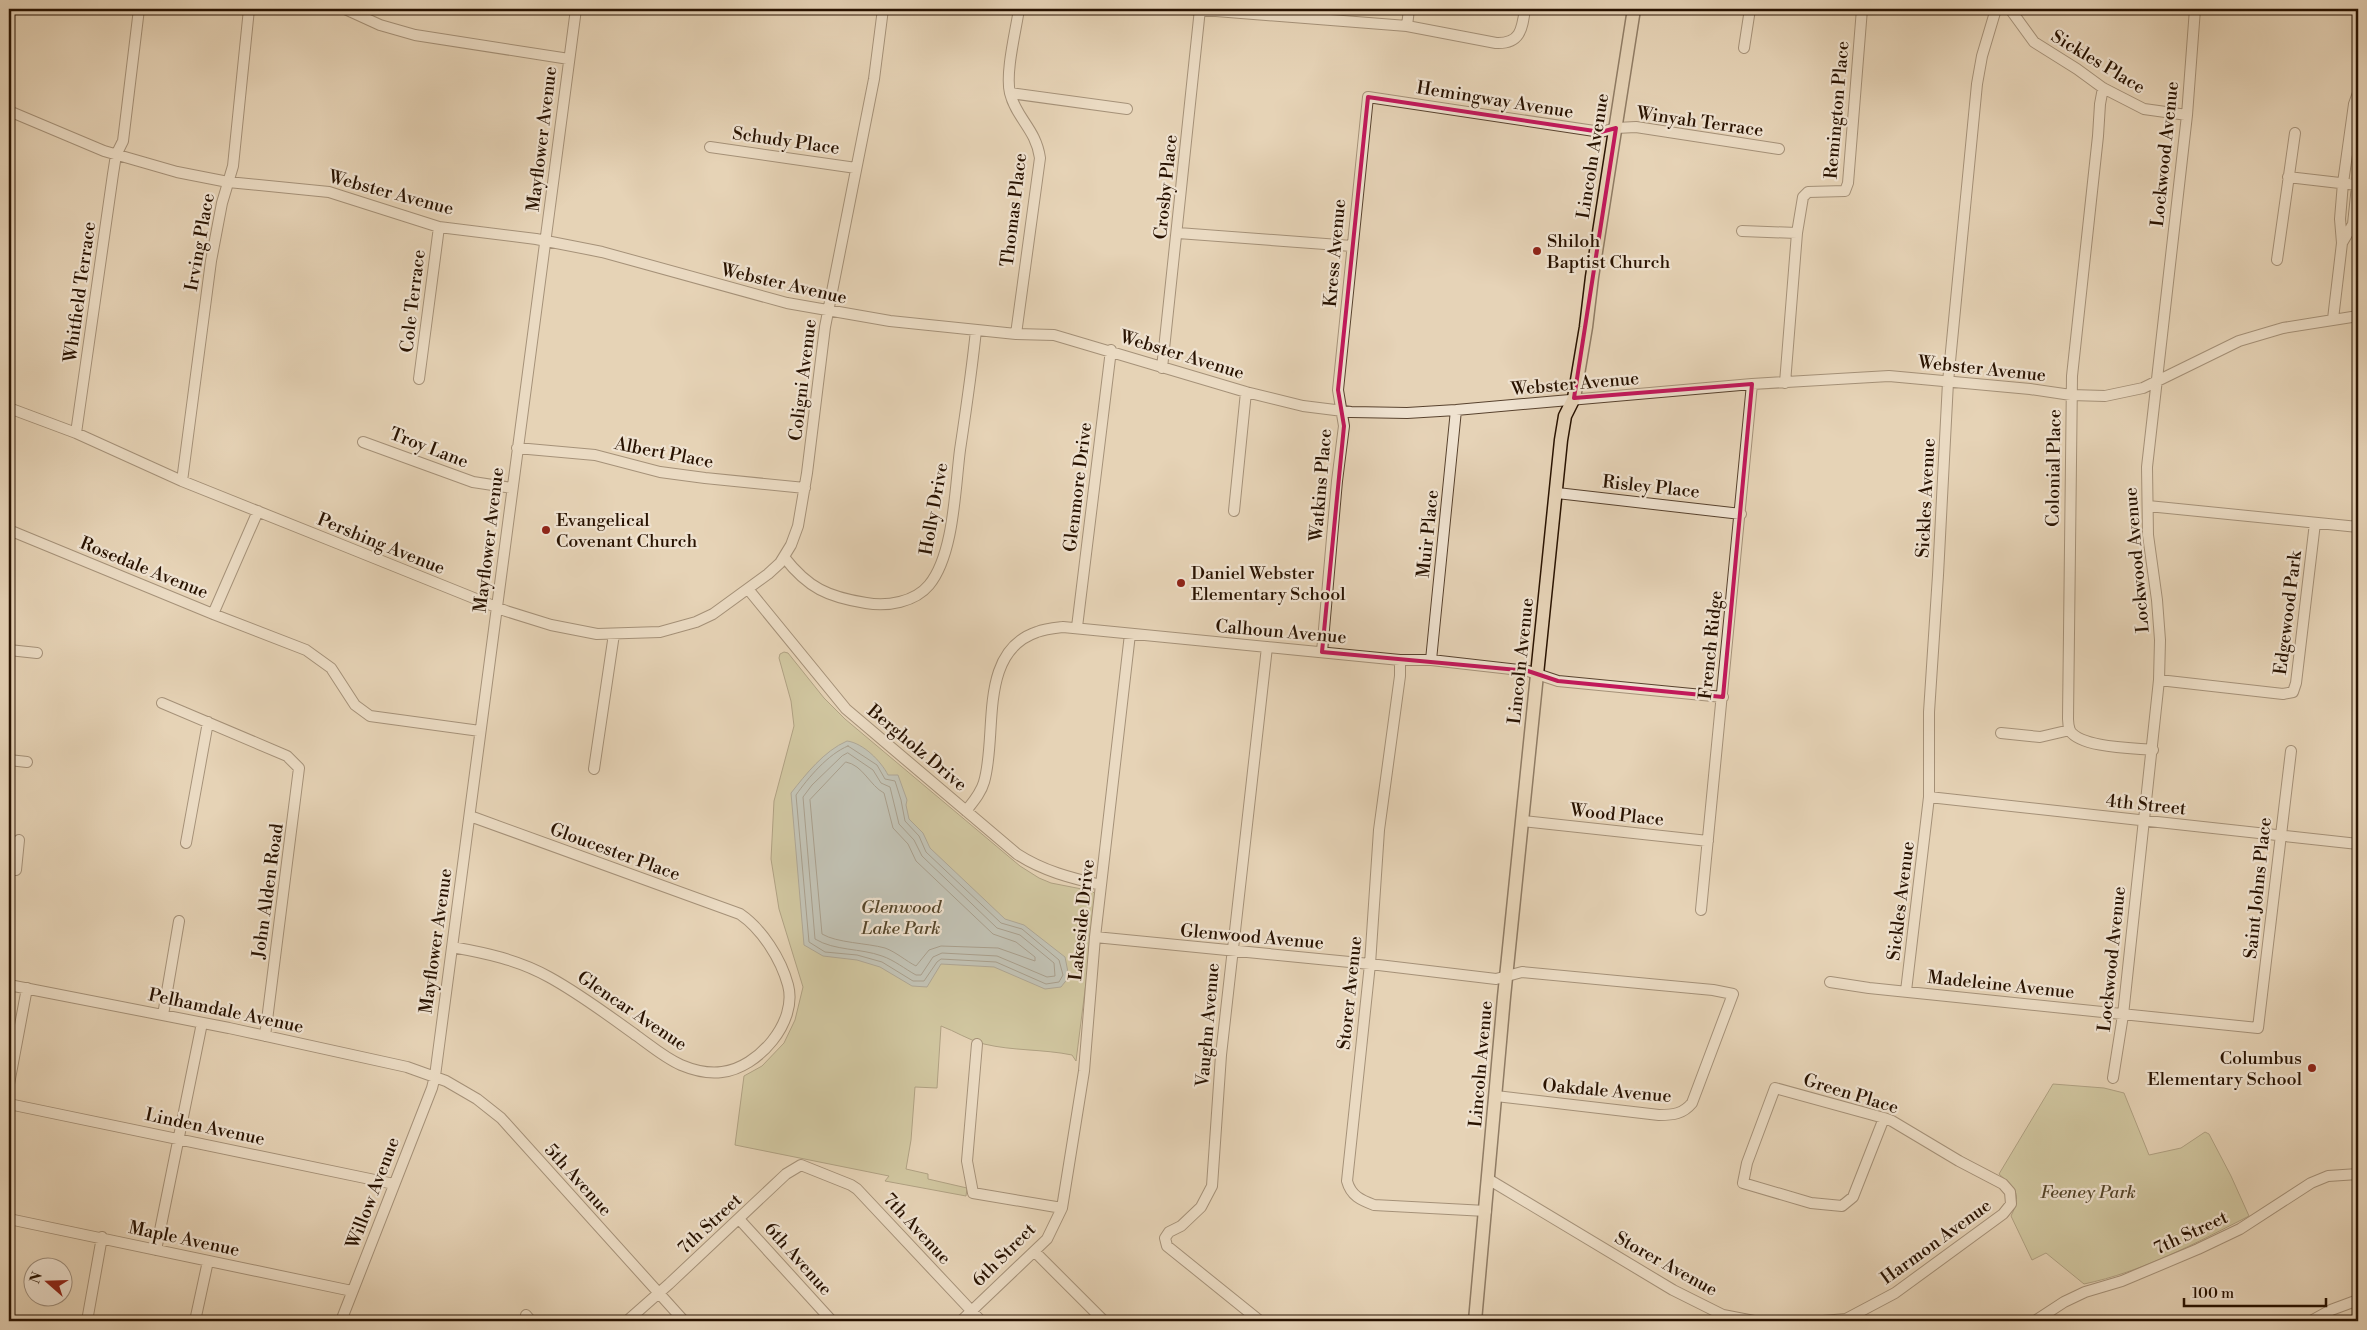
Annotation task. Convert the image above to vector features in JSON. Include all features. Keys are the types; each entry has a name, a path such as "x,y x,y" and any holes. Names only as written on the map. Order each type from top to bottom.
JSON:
{"main road":[{"name":"Lincoln Avenue","path":"1475,1321 1537,673 1565,416 1574,398 1634,9"}],"street":[{"name":"Whitfield Terrace","path":"76,433 116,155 123,141 139,9"},
{"name":"Irving Place","path":"182,481 211,261 228,182 234,166 249,9"},
{"path":"345,9 380,24 415,35 569,59"},
{"name":"Mayflower Avenue","path":"434,1076 576,9"},
{"name":"Coligni Avenue","path":"748,589 768,574 784,557 798,526 805,488 828,312 874,79 883,9"},
{"name":"Thomas Place","path":"1016,334 1040,158 1034,135 1014,104 1010,93 1010,73 1019,9"},
{"path":"1197,9 1407,26 1496,43 1507,43 1514,41 1518,35 1525,9"},
{"name":"Crosby Place","path":"1162,368 1178,233 1197,9"},
{"path":"1407,26 1409,9"},
{"path":"1744,48 1750,9"},
{"name":"Remington Place","path":"1785,383 1797,233 1803,197 1808,192 1846,192 1862,9"},
{"name":"Sickles Avenue","path":"1906,991 1929,797 1929,712 1935,641 1948,382 1977,84 1982,56 1996,9"},
{"name":"Sickles Place","path":"2010,9 2034,42 2078,69 2103,88 2144,108 2187,115"},
{"name":"Lockwood Avenue","path":"2113,1078 2123,1015 2142,821 2153,750 2159,680 2159,630 2148,535 2147,457 2187,115 2195,9"},
{"name":"Colonial Place","path":"2070,730 2067,704 2071,395 2103,88"},
{"path":"1010,93 1127,109"},
{"path":"2333,319 2342,243 2340,220 2343,184 2354,104 2358,93"},
{"name":"Hemingway Avenue","path":"1368,97 1602,132 1616,128"},
{"name":"Kress Avenue","path":"1340,411 1338,390 1368,97"},
{"name":"Webster Avenue","path":"9,111 116,155 177,172 228,182 329,192 439,227 546,240 602,252 786,304 828,312 976,330 1054,335 1111,350 1162,368 1246,392 1303,406 1340,411 1407,414 1574,398 1630,396 1668,390 1889,376 2030,389 2071,395 2105,396 2143,388 2239,341 2283,328 2358,316"},
{"name":"Winyah Terrace","path":"1616,128 1636,127 1779,149"},
{"path":"2277,260 2295,133"},
{"name":"Schudy Place","path":"710,147 856,168"},
{"path":"2288,176 2343,184 2358,180 2354,224 2342,243"},
{"name":"Cole Terrace","path":"419,379 439,227"},
{"path":"1742,230 1797,233"},
{"path":"1178,233 1352,246"},
{"name":"Holly Drive","path":"784,557 798,575 816,589 853,601 872,604 893,603 907,600 929,585 939,569 950,526 976,330"},
{"name":"Glenmore Drive","path":"1077,627 1111,350"},
{"name":"French Ridge","path":"1700,910 1723,697 1752,384"},
{"path":"1234,510 1246,392"},
{"name":"Pershing Avenue","path":"9,408 76,433 182,481 496,608 575,631 614,634 660,632 713,614 748,589"},
{"name":"Muir Place","path":"1431,660 1456,410"},
{"name":"Watkins Place","path":"1322,652 1337,481 1344,426 1340,411"},
{"name":"Troy Lane","path":"364,442 472,482 512,488"},
{"name":"Albert Place","path":"517,448 595,456 660,472 687,476 805,488"},
{"name":"Risley Place","path":"1557,493 1741,514"},
{"path":"2148,506 2358,527"},
{"path":"213,614 258,511"},
{"name":"Edgewood Park","path":"2159,680 2283,694 2292,692 2296,683 2315,523"},
{"name":"Rosedale Avenue","path":"9,530 306,650 323,661 339,677 355,705 370,716 480,731"},
{"name":"Bergholz Drive","path":"748,589 846,709 966,811 1031,863 1055,874 1101,885"},
{"name":"Calhoun Avenue","path":"966,811 984,783 988,761 994,686 998,671 1009,653 1026,637 1036,632 1063,627 1400,660 1431,660 1537,673 1558,681 1723,697"},
{"path":"594,769 614,634"},
{"name":"Lakeside Drive","path":"1062,1208 1084,1071 1095,938 1130,634"},
{"name":"Vaughn Avenue","path":"1260,1321 1167,1246 1164,1238 1169,1232 1182,1226 1201,1207 1212,1186 1220,1055 1267,647"},
{"path":"9,650 37,653"},
{"name":"Storer Avenue","path":"1400,660 1400,676 1379,830 1370,964 1348,1156 1347,1181 1349,1189 1361,1200 1374,1204 1486,1211"},
{"path":"162,703 208,722 186,843"},
{"name":"John Alden Road","path":"208,722 287,756 300,768 265,1036"},
{"path":"2001,732 2040,737 2070,730 2077,736 2102,745 2153,750"},
{"name":"Saint Johns Place","path":"2258,1028 2291,751"},
{"path":"9,760 27,762"},
{"name":"4th Street","path":"1929,797 2358,844"},
{"name":"Gloucester Place","path":"470,816 740,914 748,920"},
{"name":"Wood Place","path":"1523,821 1708,841"},
{"path":"9,869 16,870 19,840"},
{"name":"Glencar Avenue","path":"452,947 498,956 527,966 581,996 680,1065 703,1072 722,1072 733,1069 761,1054 780,1029 788,1004 788,985 779,963 753,923 748,920"},
{"path":"163,1015 179,921"},
{"name":"Glenwood Avenue","path":"1095,938 1370,964 1496,979 1522,972 1714,990 1733,994"},
{"name":"Madeleine Avenue","path":"1830,982 2123,1015 2258,1028"},
{"name":"Pelhamdale Avenue","path":"9,985 265,1036 407,1067 434,1076"},
{"path":"9,1084 27,988"},
{"name":"Oakdale Avenue","path":"1496,1096 1674,1115 1688,1109 1692,1103 1733,994"},
{"path":"156,1250 202,1023"},
{"path":"977,1044 967,1161 973,1193 1062,1208"},
{"name":"Willow Avenue","path":"341,1321 432,1088 434,1076"},
{"name":"5th Avenue","path":"434,1076 477,1099 501,1118 684,1321"},
{"name":"Green Place","path":"1884,1118 1864,1164 1853,1197 1842,1206 1811,1203 1743,1183 1747,1163 1775,1088 1884,1118 1959,1161 1993,1178"},
{"name":"Linden Avenue","path":"9,1104 394,1184"},
{"name":"7th Street","path":"627,1321 739,1220 793,1168 801,1165 819,1172"},
{"name":"7th Avenue","path":"819,1172 858,1189 981,1321"},
{"name":"7th Street","path":"2035,1321 2071,1299 2198,1249 2240,1229 2311,1183 2328,1176 2358,1174"},
{"name":"Harmon Avenue","path":"1851,1320 1895,1293 2009,1209 2012,1198 2010,1192 1993,1178"},
{"name":"Storer Avenue","path":"1488,1179 1658,1282 1723,1315 1749,1321"},
{"name":"6th Street","path":"961,1321 1047,1239 1062,1208"},
{"name":"Maple Avenue","path":"9,1219 352,1291"},
{"name":"6th Avenue","path":"739,1220 832,1321"},
{"path":"87,1321 102,1237"},
{"path":"1035,1252 1104,1321"},
{"path":"195,1321 208,1260"},
{"path":"2311,1321 2331,1310 2358,1300"},
{"path":"1823,1321 1851,1320"}],"highlighted area":[{"path":"1368,97 1601,132 1616,128 1574,398 1752,384 1723,697 1558,681 1528,671 1322,652 1344,426 1338,390"}],"green space":[{"name":"Glenwood Lake Park","path":"788,653 824,698 845,719 1020,866 1051,883 1092,891 1097,896 1076,1061 1072,1055 984,1044 941,1026 937,1088 915,1087 911,1140 906,1169 928,1174 928,1179 967,1188 966,1196 885,1181 889,1176 735,1145 744,1076 762,1066 784,1043 795,1020 803,987 779,909 771,859 774,801 794,726 791,701 779,658 780,654"},
{"name":"Feeney Park","path":"2053,1084 2104,1088 2124,1093 2149,1155 2181,1148 2205,1132 2209,1134 2249,1216 2148,1264 2106,1279 2084,1284 2046,1253 2032,1260 2011,1216 2016,1202 2016,1192 1999,1174"}],"water":[{"path":"847,741 853,742 865,749 881,764 888,775 898,775 907,800 906,805 909,819 923,833 930,848 1005,919 1024,925 1065,957 1069,977 1061,987 1045,989 994,967 941,964 927,987 912,986 880,967 857,960 823,956 804,945 791,793 823,757"}],"place":[{"name":"Shiloh Baptist Church","path":"1537,251"},
{"name":"Evangelical Covenant Church","path":"546,530"},
{"name":"Daniel Webster Elementary School","path":"1181,583"},
{"name":"Columbus Elementary School","path":"2312,1068"}]}
